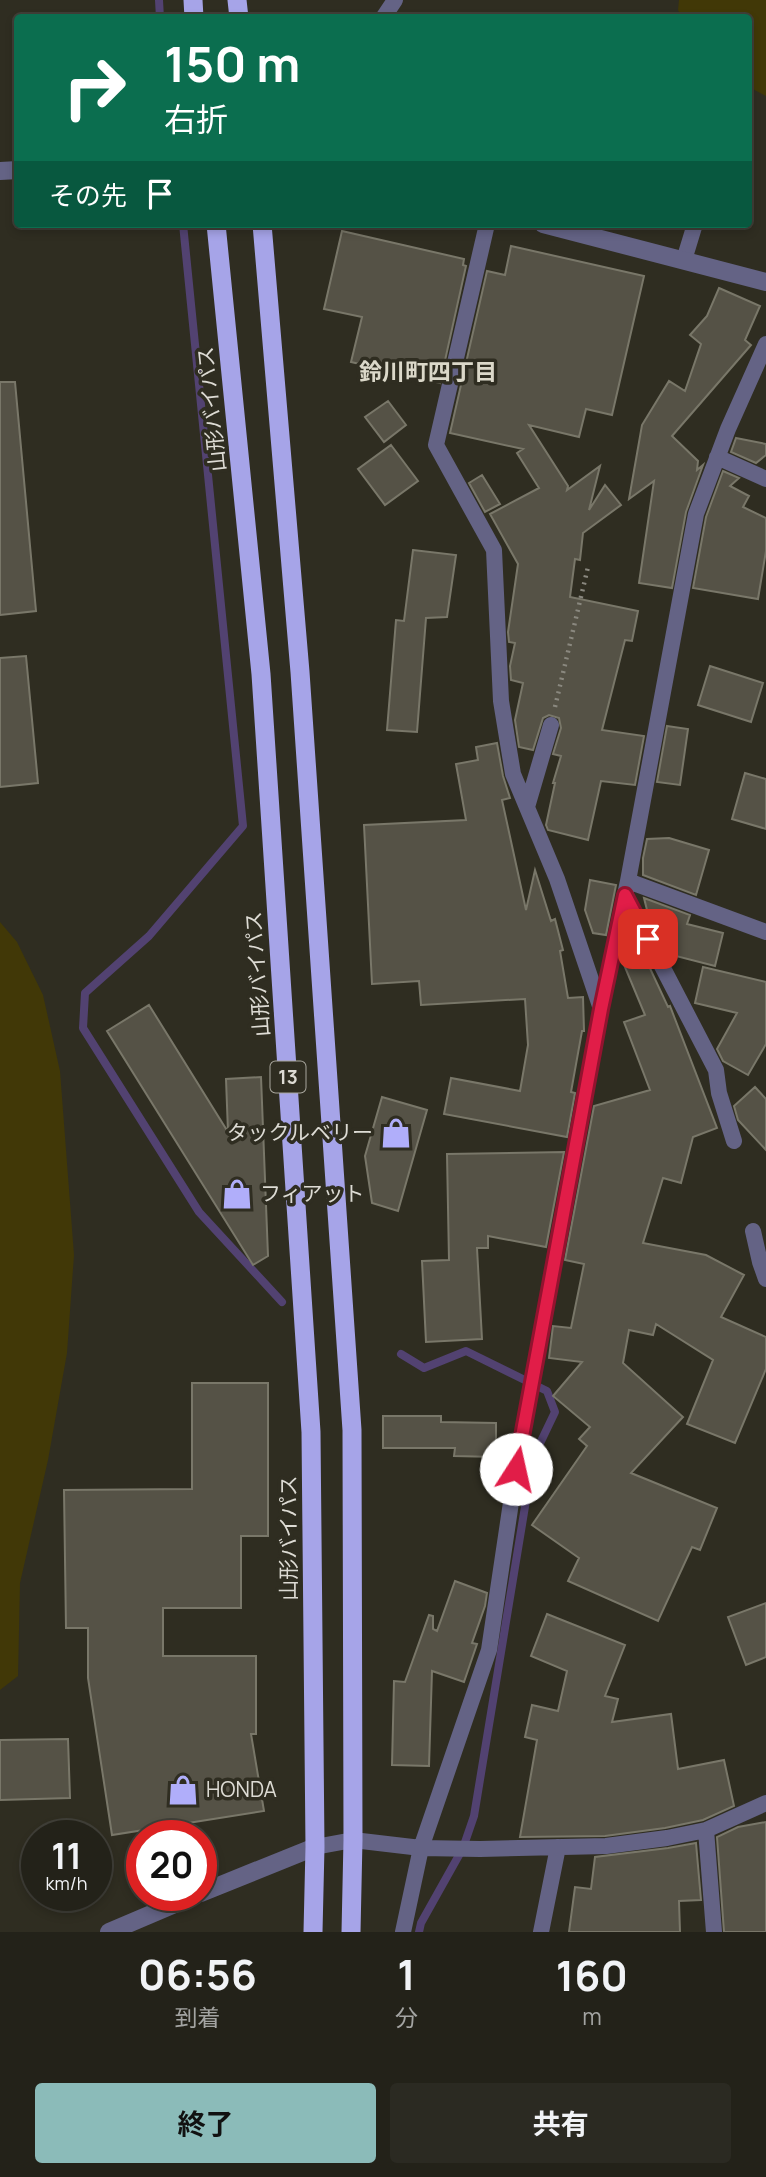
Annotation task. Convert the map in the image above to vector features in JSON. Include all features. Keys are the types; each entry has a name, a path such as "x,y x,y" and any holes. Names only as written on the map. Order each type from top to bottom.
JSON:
{"highway":[{"name":"山形バイパス","path":"216,228 261,674 312,1432 315,1847 313,1932"},
{"name":"13","path":"262,228 300,672 352,1430 351,1932"}],"street":[{"path":"559,228 766,282"},
{"path":"217,1887 315,1847"},
{"path":"109,1932 159,1911"}],"lane":[{"path":"486,228 436,445 494,550 501,701 513,774 557,879 601,1009"},
{"path":"684,260 694,228"},
{"path":"404,1932 421,1848 489,1650 533,1374 696,514 766,344"},
{"path":"718,457 766,479"},
{"path":"527,807 551,725"},
{"path":"626,888 766,932"},
{"path":"626,888 716,1070 719,1093 734,1142"},
{"path":"753,1231 766,1279"},
{"path":"315,1847 353,1840 421,1848 606,1846 706,1830 766,1803"},
{"path":"706,1830 714,1932"},
{"path":"541,1932 558,1847"}],"path":[{"path":"551,725 587,567"}],"shaded area":[{"path":"679,0 766,0 766,96 752,89 752,14 680,14"},
{"path":"0,922 17,942 43,995 60,1071 74,1255 67,1353 48,1460 20,1583 18,1676 0,1690"}],"building":[{"path":"342,231 464,259 463,265 466,266 440,383 351,362 362,317 324,309"},
{"path":"511,246 644,276 612,415 586,409 579,437 529,425 568,486 567,490 600,466 589,510 605,485 621,505 583,533 580,560 575,559 570,597 638,611 632,641 625,640 602,730 644,736 635,785 601,781 588,840 548,830 546,825 561,756 553,754 561,728 559,718 549,715 543,718 533,750 519,747 515,720 523,683 511,680 510,666 515,643 509,642 508,632 518,564 490,514 539,488 517,453 523,449 450,433 487,271 505,275"},
{"path":"719,288 760,306 745,340 751,345 672,436 698,461 697,470 703,465 686,512 672,588 639,583 654,481 629,499 642,425 669,381 685,391 701,344 690,335 707,316"},
{"path":"0,382 15,382 36,611 0,615"},
{"path":"388,401 406,425 384,442 365,417"},
{"path":"736,438 766,444 766,455 756,463 731,452"},
{"path":"391,445 418,481 385,505 358,469"},
{"path":"723,471 739,478 730,486 749,496 743,507 766,518 766,551 758,599 693,588 706,517"},
{"path":"482,475 500,504 485,512 469,483"},
{"path":"413,550 456,555 447,617 426,618 417,732 387,730 396,620 404,621"},
{"path":"26,656 38,783 0,787 0,658"},
{"path":"710,666 763,683 751,722 698,705"},
{"path":"667,726 688,729 680,785 657,782"},
{"path":"497,743 510,798 502,800 526,910 535,870 551,921 555,919 563,950 560,951 568,998 583,997 584,1031 571,1092 575,1093 567,1137 444,1114 451,1078 520,1091 528,1045 525,999 421,1005 419,981 372,984 364,825 466,820 456,764 478,760 476,747"},
{"path":"745,773 766,779 766,829 732,819"},
{"path":"669,838 709,850 696,895 643,875 647,839"},
{"path":"590,880 616,885 606,935 593,933 585,910"},
{"path":"644,898 690,915 687,924 723,933 715,966 668,954 649,918"},
{"path":"641,949 668,1007 670,1006 717,1128 693,1137 681,1183 663,1178 643,1243 706,1255 744,1275 721,1317 766,1337 766,1369 735,1443 687,1424 713,1360 656,1324 653,1335 629,1330 623,1363 683,1417 631,1473 717,1508 700,1550 692,1547 658,1621 568,1581 579,1558 532,1525 587,1446 579,1439 590,1427 553,1396 582,1362 549,1358 553,1326 571,1328 584,1264 565,1260 594,1106 650,1090 624,1022 645,1015 622,960"},
{"path":"703,967 766,982 766,1044 748,1075 723,1061 717,1049 737,1013 695,1003"},
{"name":"フィアット","path":"149,1005 228,1132 226,1079 261,1077 268,1256 253,1265 107,1031"},
{"path":"755,1087 766,1099 766,1150 738,1120 734,1106"},
{"name":"タックルベリー","path":"382,1097 427,1110 398,1211 372,1203 365,1156"},
{"path":"564,1152 546,1247 488,1236 488,1248 477,1248 482,1339 426,1342 422,1261 449,1260 447,1154"},
{"path":"192,1383 268,1383 268,1536 241,1536 241,1608 163,1608 163,1656 256,1656 256,1734 251,1734 264,1811 207,1820 126,1820 126,1833 112,1835 112,1820 110,1820 88,1678 88,1628 66,1628 64,1490 192,1489"},
{"path":"383,1416 441,1416 441,1422 496,1423 496,1457 454,1456 455,1448 383,1448"},
{"path":"455,1581 487,1593 472,1643 477,1644 464,1682 432,1671 429,1766 392,1765 394,1681 405,1682 429,1615 433,1616 433,1629 437,1631"},
{"path":"766,1603 766,1657 746,1665 728,1617"},
{"path":"547,1614 625,1645 605,1696 618,1699 612,1722 671,1714 678,1769 724,1760 734,1806 703,1820 665,1828 605,1836 520,1837 537,1740 525,1737 532,1705 558,1711 567,1671 531,1656"},
{"path":"68,1739 70,1798 0,1800 0,1740"},
{"path":"766,1822 766,1932 724,1932 717,1837 738,1827"},
{"path":"696,1843 701,1900 679,1901 680,1932 569,1932 575,1887 591,1889 595,1857"}],"waterway":[{"path":"159,0 160,14"},
{"path":"183,228 243,826 149,936 85,993 83,1028 199,1212 282,1302"},
{"path":"401,1354 424,1368 466,1351 547,1391 555,1412 533,1458 474,1816 463,1848 421,1923 419,1932"}],"place":[{"name":"タックルベリー","path":"396,1133"},
{"name":"フィアット","path":"237,1194"},
{"name":"HONDA","path":"183,1790"}],"district":[{"name":"鈴川町四丁目","path":"428,372"}],"route":[{"path":"516,1469 601,1009 625,895 648,939"}]}
